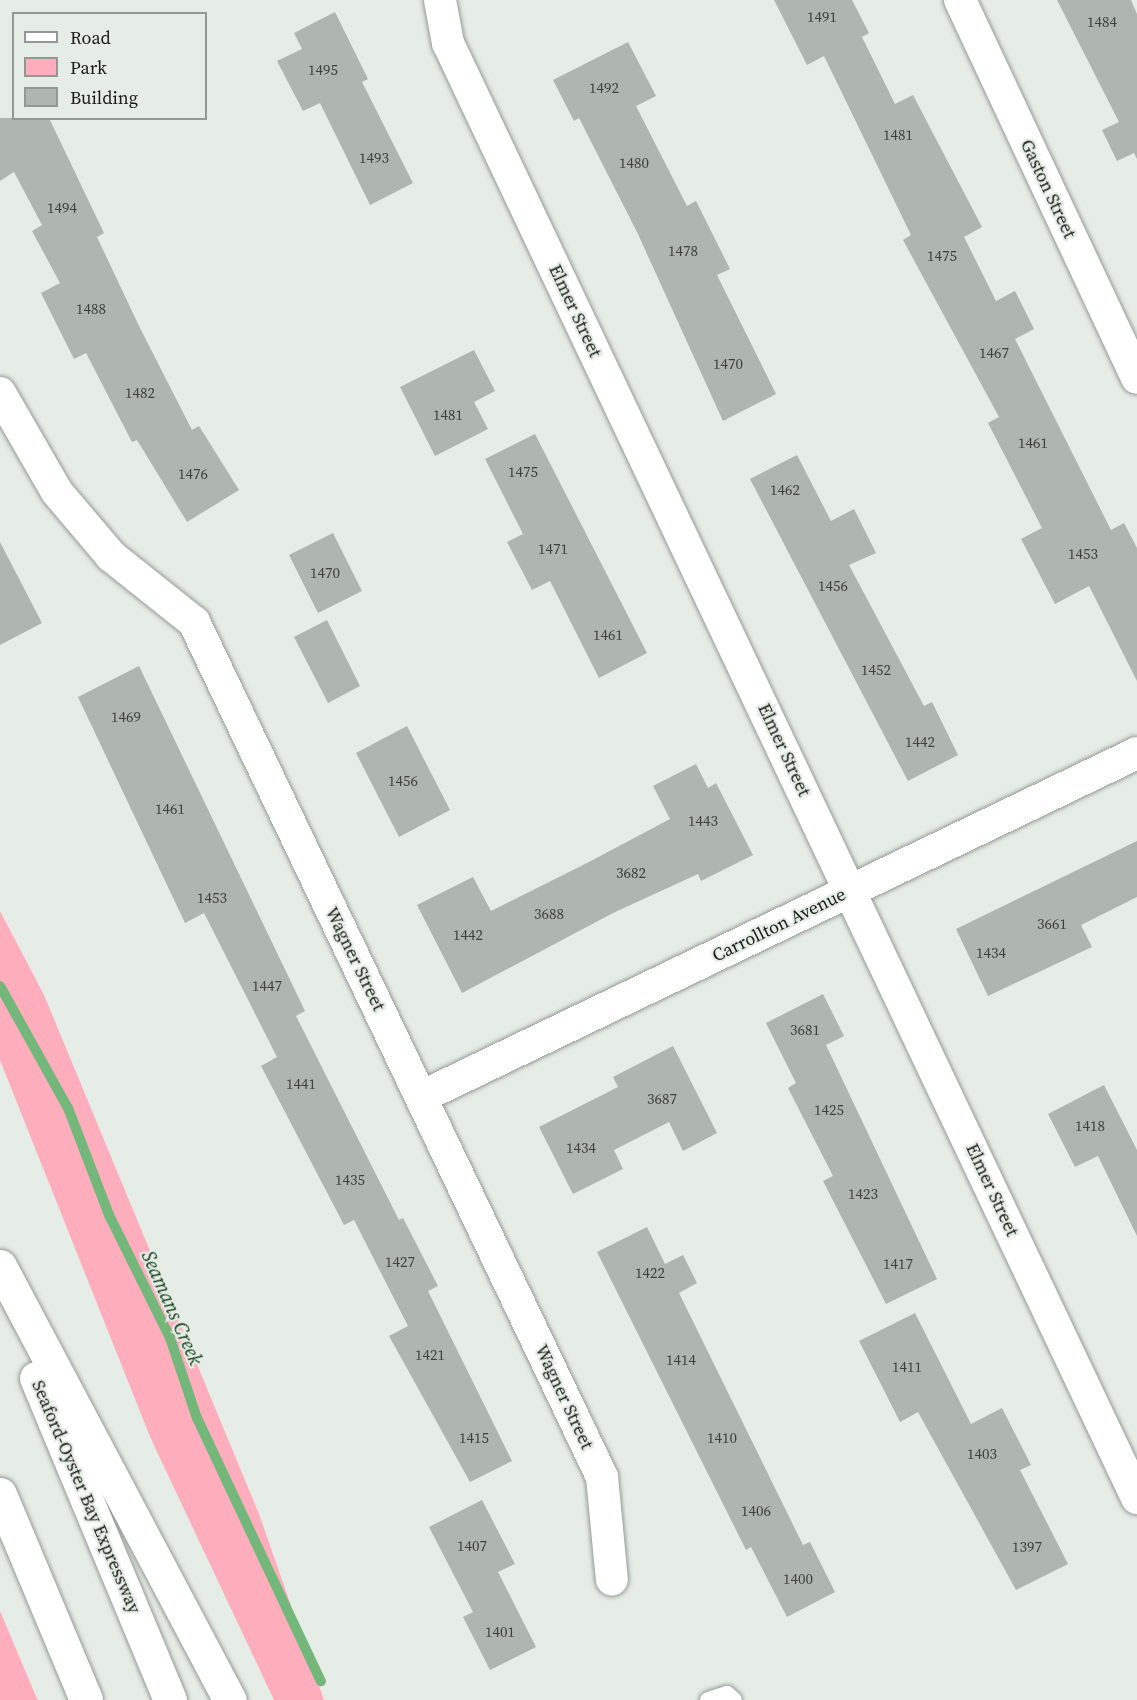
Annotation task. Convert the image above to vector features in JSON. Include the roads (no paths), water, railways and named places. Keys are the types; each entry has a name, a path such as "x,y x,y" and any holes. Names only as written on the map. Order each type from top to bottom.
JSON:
{"highway":[{"path":"0,1266 230,1700"},
{"name":"Seaford-Oyster Bay Expressway","path":"0,1294 170,1700"},
{"path":"0,1494 86,1700"}],"street":[{"name":"Elmer Street","path":"440,0 448,43 1137,1498"},
{"name":"Gaston Street","path":"960,0 1137,378"},
{"name":"Wagner Street","path":"0,393 57,492 111,556 194,622 602,1477 612,1580"},
{"name":"Carrollton Avenue","path":"421,1098 1137,753"}],"lane":[{"path":"708,1700 727,1694 734,1700"}],"waterway":[{"name":"Seamans Creek","path":"0,986 68,1108 109,1215 170,1338 197,1418 321,1681"}]}
